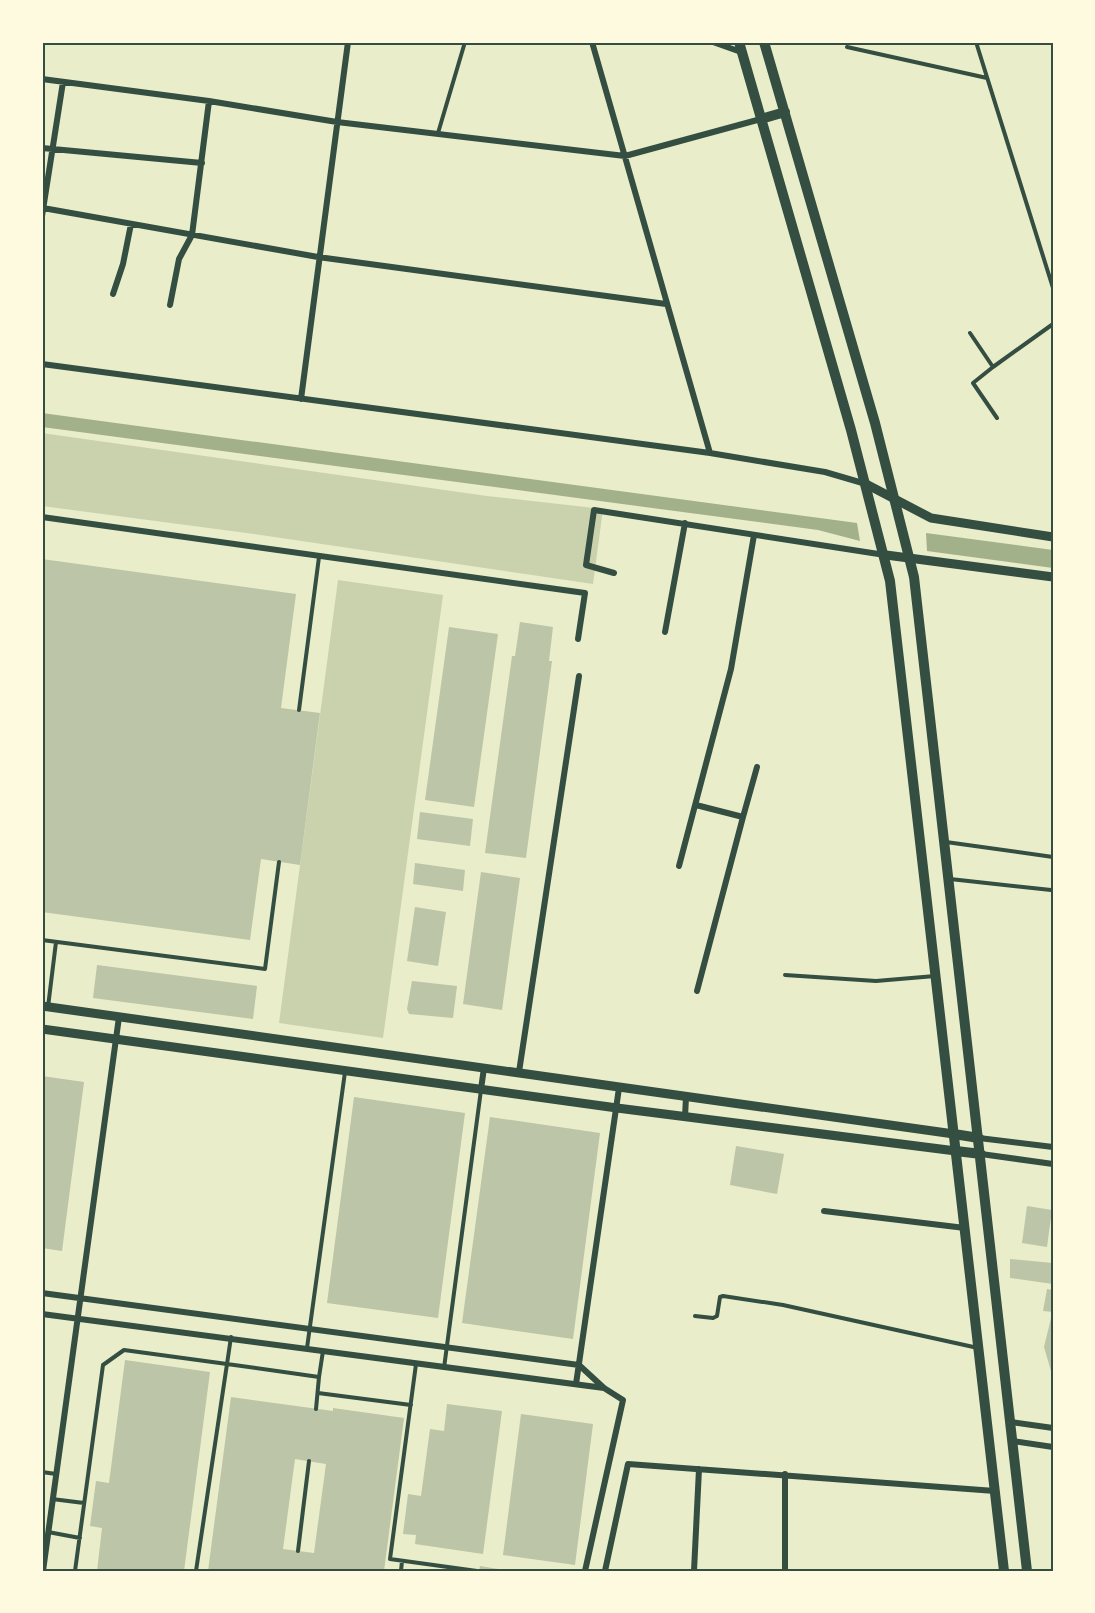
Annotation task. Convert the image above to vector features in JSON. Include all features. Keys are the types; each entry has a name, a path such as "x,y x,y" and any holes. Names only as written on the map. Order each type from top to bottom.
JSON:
{"main road":[{"path":"764,42 895,498 910,558 946,842 1027,1571"},
{"path":"740,47 886,555 1004,1571"},
{"path":"761,118 784,112"},
{"path":"954,1134 979,1138"},
{"path":"956,1151 981,1154"}],"street":[{"path":"301,399 348,42"},
{"path":"592,42 710,453"},
{"path":"713,42 740,47"},
{"path":"42,80 209,101 337,122 625,156 761,118"},
{"path":"63,82 55,149 43,212 131,224 318,257 666,304"},
{"path":"170,305 179,259 192,235 209,101"},
{"path":"42,147 202,163"},
{"path":"113,294 123,264 131,224"},
{"path":"42,364 710,453 825,472 866,484 931,518 1053,537"},
{"path":"614,573 586,565 594,510 886,555 1053,577"},
{"path":"42,517 585,593 578,639"},
{"path":"665,632 685,524"},
{"path":"679,866 731,669 754,535"},
{"path":"519,1072 579,676"},
{"path":"698,991 757,767"},
{"path":"696,805 743,817"},
{"path":"45,1007 954,1134"},
{"path":"43,1571 119,1017"},
{"path":"42,1029 617,1108 956,1151"},
{"path":"482,1089 484,1068"},
{"path":"576,1384 619,1088"},
{"path":"685,1117 686,1097"},
{"path":"979,1138 1053,1147"},
{"path":"981,1154 1053,1164"},
{"path":"824,1211 965,1228"},
{"path":"42,1293 579,1365 604,1388 622,1400 585,1571"},
{"path":"42,1314 231,1337 444,1368 604,1388"},
{"path":"1011,1422 1053,1428"},
{"path":"1013,1441 1053,1447"},
{"path":"605,1571 627,1464 995,1491"},
{"path":"694,1571 699,1469"},
{"path":"785,1474 785,1571"}],"lane":[{"path":"438,134 465,42"},
{"path":"976,42 1053,288"},
{"path":"847,47 987,78"},
{"path":"997,418 973,383 1053,324"},
{"path":"970,333 993,367"},
{"path":"299,710 319,557"},
{"path":"946,842 1053,857"},
{"path":"42,940 265,969 279,862"},
{"path":"949,879 1051,890"},
{"path":"45,1007 56,942"},
{"path":"785,975 876,981 935,976"},
{"path":"307,1348 345,1071"},
{"path":"444,1368 482,1089"},
{"path":"695,1316 714,1318 717,1316 720,1297 723,1296 783,1305 978,1348"},
{"path":"196,1571 231,1337"},
{"path":"75,1571 103,1365 124,1350 319,1377"},
{"path":"316,1409 323,1350"},
{"path":"416,1364 390,1559 477,1571"},
{"path":"318,1393 411,1405"},
{"path":"298,1551 309,1461"},
{"path":"42,1472 56,1474"},
{"path":"52,1499 84,1503"},
{"path":"48,1533 80,1538"},
{"path":"401,1571 402,1561"}],"shaded area":[{"path":"42,413 857,523 860,541 818,530 42,427"},
{"path":"42,433 487,496 603,509 593,584 254,534 42,506"},
{"path":"926,533 1053,550 1053,568 927,551"},
{"path":"338,580 443,595 383,1038 279,1023"}],"building":[{"path":"42,559 296,594 281,708 320,713 300,865 261,859 250,940 42,912"},
{"path":"520,622 553,627 549,661 552,661 526,858 485,853 512,656 515,656"},
{"path":"449,627 498,634 474,807 425,800"},
{"path":"420,812 473,819 470,846 417,839"},
{"path":"415,863 465,870 463,891 413,884"},
{"path":"481,872 520,878 502,1010 463,1004"},
{"path":"415,907 446,912 438,966 407,961"},
{"path":"97,965 257,986 253,1019 93,998"},
{"path":"412,981 457,986 453,1018 409,1014 407,1009"},
{"path":"42,1076 84,1082 62,1251 42,1248"},
{"path":"354,1097 465,1113 438,1318 327,1303"},
{"path":"490,1117 600,1133 573,1339 462,1323"},
{"path":"736,1146 784,1154 777,1194 730,1185"},
{"path":"1027,1206 1052,1210 1047,1247 1022,1243"},
{"path":"1010,1259 1053,1263 1053,1284 1010,1278"},
{"path":"1047,1289 1053,1290 1053,1312 1043,1311"},
{"path":"1053,1314 1053,1378 1044,1347"},
{"path":"125,1360 210,1372 184,1571 97,1571 102,1528 90,1526 96,1481 109,1483"},
{"path":"231,1397 404,1418 384,1571 208,1571","holes":["295,1459 326,1464 314,1553 283,1549"]},
{"path":"447,1404 502,1411 483,1554 415,1544 416,1535 403,1534 408,1494 421,1496 430,1429 444,1431"},
{"path":"521,1414 593,1424 575,1565 503,1555"},
{"path":"480,1566 504,1570 504,1571 479,1571"}]}
